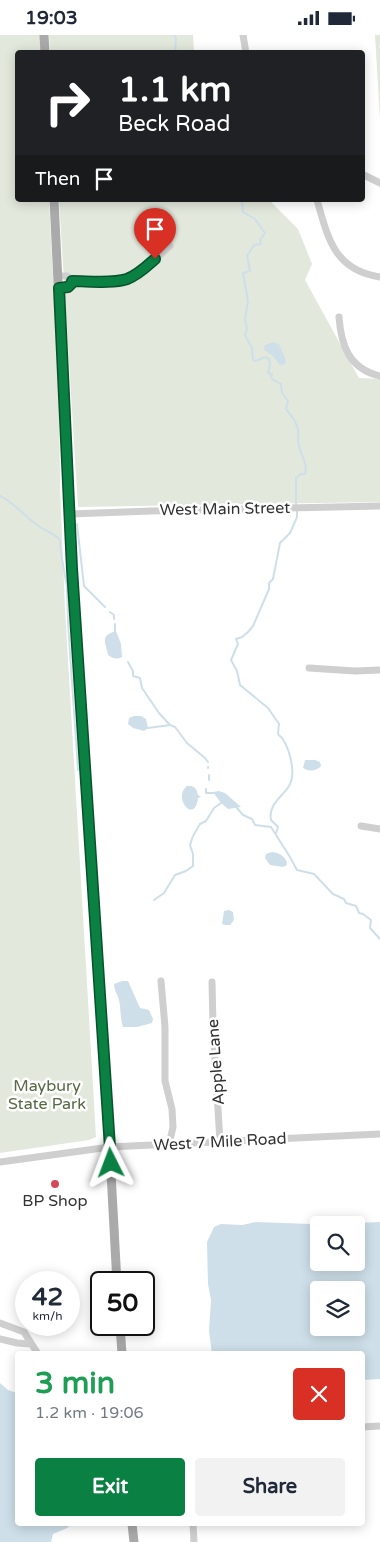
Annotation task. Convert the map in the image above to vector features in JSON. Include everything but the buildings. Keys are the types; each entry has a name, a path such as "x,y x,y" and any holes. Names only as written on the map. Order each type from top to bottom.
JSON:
{"main road":[{"path":"44,35 45,50"},
{"path":"54,202 70,514 116,1271"},
{"path":"121,1336 122,1351"},
{"path":"132,1526 134,1542"}],"street":[{"path":"243,35 246,50"},
{"path":"365,176 380,183"},
{"path":"319,202 329,239 338,255 362,272 380,277"},
{"path":"59,276 67,276 72,281 117,281 126,279 140,271 170,246"},
{"path":"59,288 68,287 72,281"},
{"path":"339,317 342,341 350,358 363,369 380,376"},
{"name":"West Main Street","path":"70,514 380,506"},
{"path":"309,668 355,671 380,670"},
{"path":"361,826 380,829"},
{"path":"161,981 165,1027 165,1081 172,1109 173,1127 169,1145"},
{"name":"Apple Lane","path":"212,982 220,1142"},
{"name":"West 7 Mile Road","path":"0,1162 110,1147 380,1134"},
{"path":"0,1323 24,1332 36,1351"},
{"path":"0,1339 31,1344"},
{"path":"365,1427 380,1426"},
{"path":"193,1526 194,1542"}],"green space":[{"name":"Maybury State Park","path":"0,35 40,35 41,50 15,50 15,202 49,202 59,392 60,487 65,609 96,1137 89,1140 0,1153"},
{"path":"49,35 193,35 194,50 50,50"},
{"path":"375,35 380,35 380,120"},
{"path":"59,202 272,202 298,229 312,264 305,280 359,378 380,379 380,502 78,507"}],"shaded area":[{"path":"273,342 279,344 286,360 285,364 280,365 272,355 264,350 265,345"},
{"path":"116,631 121,644 122,657 113,658 108,655 105,637"},
{"path":"141,716 146,719 148,728 144,731 133,728 128,724 129,718"},
{"path":"305,760 315,760 320,762 321,766 315,770 305,769 303,768"},
{"path":"187,786 192,786 196,789 201,797 198,798 193,809 186,807 183,802 183,791"},
{"path":"213,792 225,793 241,807 228,809"},
{"path":"272,852 282,856 286,860 287,865 283,867 270,865 265,858 266,854"},
{"path":"229,910 233,912 234,920 230,925 222,924 224,911"},
{"path":"128,981 140,1008 149,1010 153,1019 152,1023 137,1027 123,1027 119,1000 114,984"},
{"path":"256,1222 310,1224 310,1271 365,1271 365,1223 380,1222 380,1379 365,1380 365,1351 212,1351 209,1331 211,1300 208,1284 207,1242 214,1227 221,1224 242,1225"},
{"path":"0,1383 8,1390 15,1392 15,1526 70,1526 53,1534 51,1542 0,1542"}],"waterway":[{"path":"174,35 176,39 175,50"},
{"path":"242,202 243,212 255,219 265,233 260,240 261,244 254,245 247,256 250,271 243,273 248,301 245,335 252,348 253,360 256,361 265,357 269,359 268,373 272,374 272,379 281,384 282,393 288,401 286,409 294,419 297,427 298,444 306,470 305,474 301,474 296,478 296,505"},
{"path":"0,496 37,525 60,540 67,587 78,770"},
{"path":"276,833 278,827 271,820 271,810 289,786 292,774 291,759 282,738 278,734 279,724 268,708 240,685 237,671 231,660 238,644 236,639 242,637 253,626 269,589 269,583 273,579 280,543 290,533 297,517 297,510"},
{"path":"77,524 84,586 105,607"},
{"path":"110,612 114,615 114,619"},
{"path":"115,624 115,632"},
{"path":"128,662 133,671 133,676 140,678 142,688 159,713 208,762"},
{"path":"148,728 170,725"},
{"path":"209,775 209,780"},
{"path":"206,789 206,793 214,793"},
{"path":"154,900 164,893 175,875 193,866 193,854 190,845 193,836 200,824 206,821 214,808 221,803"},
{"path":"237,808 243,815 252,819 255,825 271,827 297,870 314,874 333,894 344,899 346,903 356,906 359,913 371,920 370,928 380,939"}],"place":[{"name":"BP Shop","path":"55,1184"}],"route":[{"path":"111,1163 72,569 59,288 68,287 72,281 117,281 126,279 136,274 155,259"}]}
